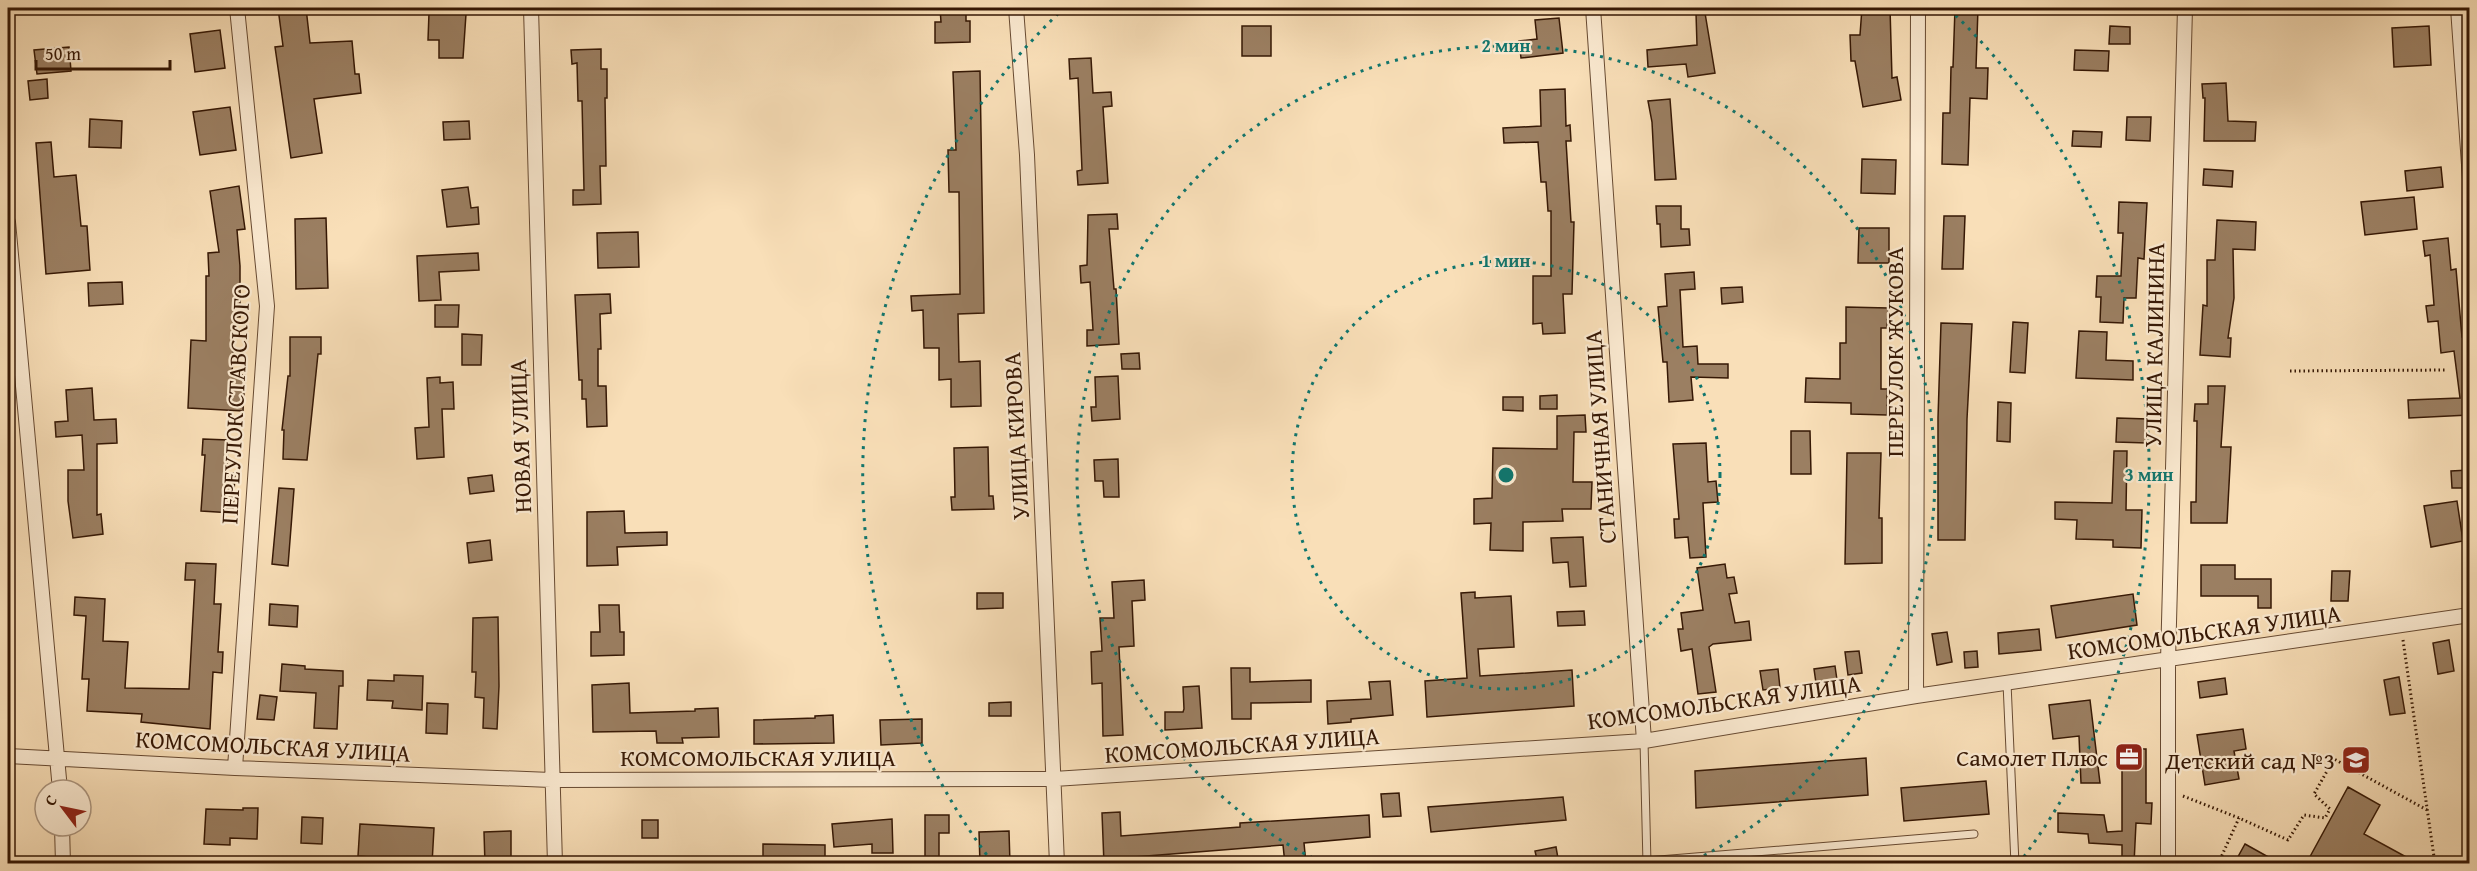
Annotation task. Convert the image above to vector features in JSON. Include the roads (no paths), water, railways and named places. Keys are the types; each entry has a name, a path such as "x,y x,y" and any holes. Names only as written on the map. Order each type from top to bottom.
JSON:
{"street":[{"name":"ПЕРЕУЛОК СТАВСКОГО","path":"236,768 267,306 237,8"},
{"name":"НОВАЯ УЛИЦА","path":"531,8 555,864"},
{"name":"УЛИЦА КИРОВА","path":"1016,8 1027,167 1057,864"},
{"name":"СТАНИЧНАЯ УЛИЦА","path":"1593,8 1644,741"},
{"name":"ПЕРЕУЛОК ЖУКОВА","path":"1916,696 1918,8"},
{"name":"УЛИЦА КАЛИНИНА","path":"2169,864 2168,661 2185,8"},
{"path":"2458,8 2469,179"},
{"path":"8,222 59,778"},
{"name":"КОМСОМОЛЬСКАЯ УЛИЦА","path":"8,756 236,768 551,780 1054,779 1644,741 1916,696 2168,661 2469,615"},
{"path":"62,838 63,864"}],"lane":[{"path":"2007,683 2015,864"},
{"name":"СТАНИЧНАЯ УЛИЦА","path":"1644,741 1647,862"},
{"path":"1647,862 1974,834"}],"place":[{"name":"Самолет Плюс","path":"2129,757"},
{"name":"Детский сад №3","path":"2356,760"}]}
